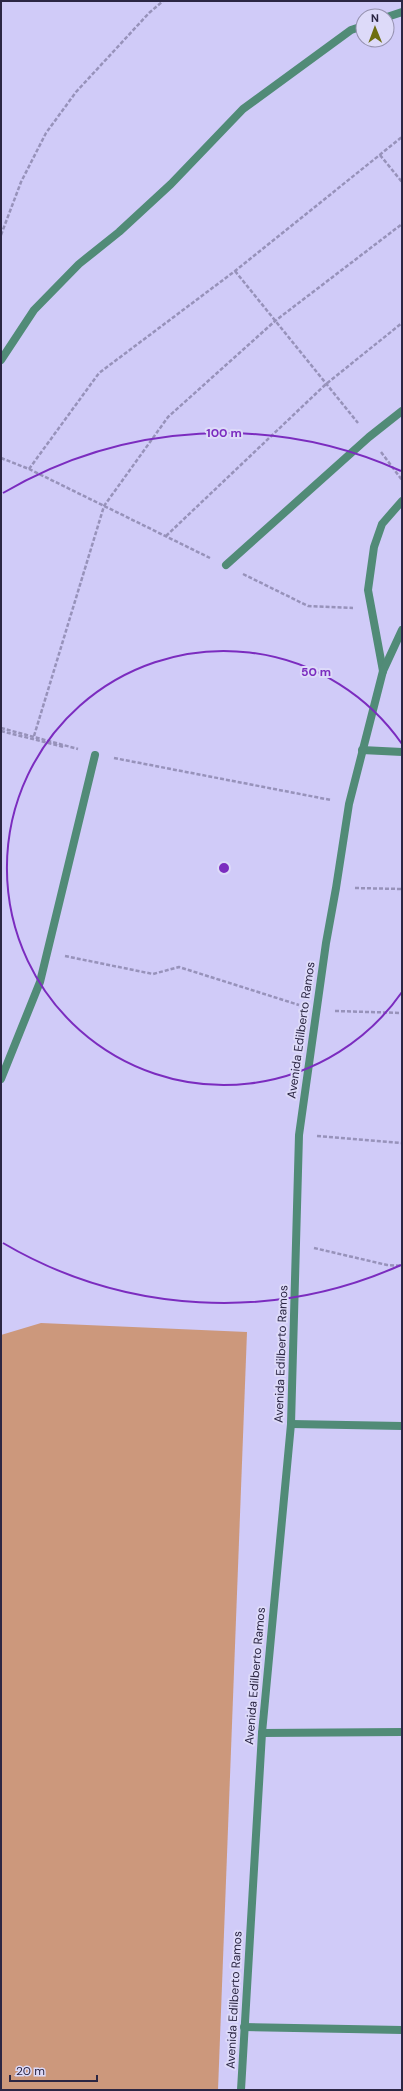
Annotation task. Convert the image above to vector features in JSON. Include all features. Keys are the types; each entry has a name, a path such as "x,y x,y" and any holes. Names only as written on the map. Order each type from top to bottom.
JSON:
{"street":[{"path":"1,360 34,310 79,264 119,232 171,184 243,109 351,30 355,29"},
{"path":"226,565 369,437 402,411"},
{"path":"383,671 368,590 374,546 382,524 402,501"},
{"name":"Avenida Edilberto Ramos","path":"242,2090 244,2027 262,1733 291,1424 299,1135 326,943 349,804 383,671 402,630"},
{"path":"362,750 402,752"},
{"path":"1,1079 40,982 95,755"},
{"path":"291,1424 402,1426"},
{"path":"262,1733 402,1732"},
{"path":"244,2027 402,2030"}],"path":[{"path":"1,235 21,182 46,133 76,92 149,13 163,1"},
{"path":"29,469 98,373 235,271 402,137"},
{"path":"380,154 402,182"},
{"path":"34,736 104,506 168,417 276,321 402,224"},
{"path":"235,271 402,480"},
{"path":"166,536 326,384 402,323"},
{"path":"1,458 29,469 308,606 371,609"},
{"path":"1,729 34,736 95,755"},
{"path":"1,729 95,755 349,804"},
{"path":"336,888 402,889"},
{"path":"47,952 154,974 179,967 317,1010 402,1013"},
{"path":"299,1135 402,1143"},
{"path":"296,1244 387,1265 402,1266"}],"shaded area":[{"path":"41,1323 247,1332 218,2090 1,2090 1,1335"}]}
